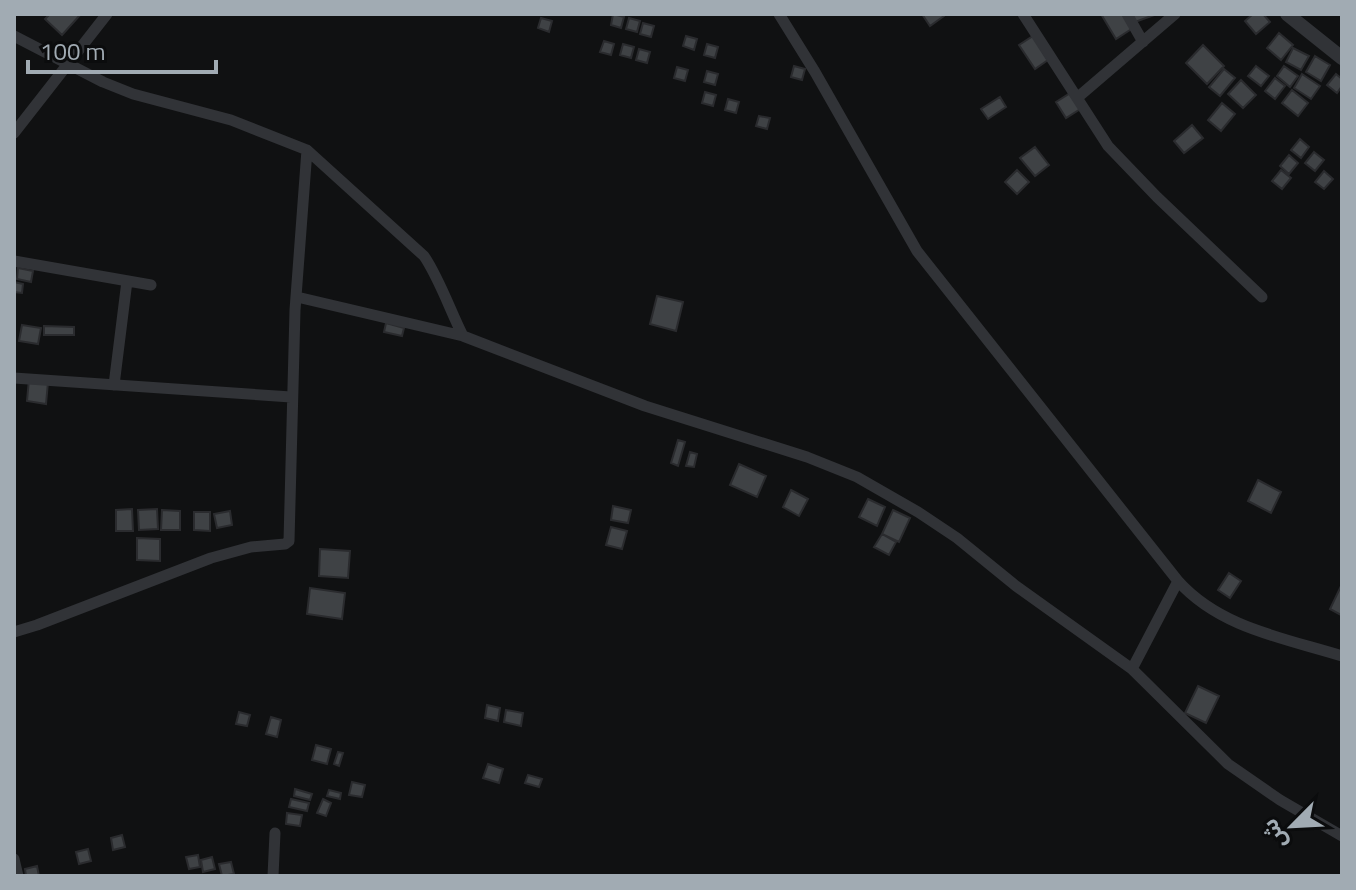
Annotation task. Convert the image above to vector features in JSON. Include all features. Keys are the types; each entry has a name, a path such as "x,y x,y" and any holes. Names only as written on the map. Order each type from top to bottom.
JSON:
{"street":[{"path":"14,133 107,14"},
{"path":"779,14 914,246 1178,581 1208,609 1229,620 1342,656"},
{"path":"1023,14 1103,139 1126,166 1262,297"},
{"path":"1127,14 1143,42"},
{"path":"1077,98 1175,14"},
{"path":"1287,14 1342,58"},
{"path":"14,36 133,94 195,109 307,150 424,256 435,272 442,295 463,336"},
{"path":"14,632 211,558 251,547 287,543 290,538 291,397 307,150"},
{"path":"14,261 151,285"},
{"path":"114,385 127,281"},
{"path":"297,297 463,336 645,406 807,457 857,477 957,538 1016,586 1132,669 1228,764 1280,800 1342,836"},
{"path":"14,378 291,397"},
{"path":"1132,669 1178,581"},
{"path":"273,876 275,833"},
{"path":"14,859 18,876"}],"building":[{"path":"50,14 81,14 62,35 45,19"},
{"path":"613,14 624,17 621,28 611,25"},
{"path":"922,14 943,14 944,16 930,26"},
{"path":"1101,14 1125,14 1133,28 1116,39"},
{"path":"1132,14 1157,14 1135,22"},
{"path":"1253,14 1263,14 1270,22 1256,34 1245,21"},
{"path":"541,18 552,21 549,32 538,28"},
{"path":"629,18 640,21 637,32 626,29"},
{"path":"643,23 654,26 651,37 640,34"},
{"path":"1279,33 1293,45 1281,60 1267,48"},
{"path":"686,36 697,39 694,50 683,46"},
{"path":"1033,36 1048,60 1035,69 1019,45"},
{"path":"604,41 614,44 611,55 600,52"},
{"path":"623,44 634,47 631,58 620,55"},
{"path":"707,44 718,47 715,58 704,55"},
{"path":"1203,45 1224,66 1207,84 1186,63"},
{"path":"1293,48 1309,56 1301,70 1286,62"},
{"path":"639,49 650,52 647,63 636,60"},
{"path":"1315,56 1330,65 1321,81 1306,72"},
{"path":"794,66 805,69 802,80 791,77"},
{"path":"1256,66 1269,76 1261,86 1248,76"},
{"path":"1284,66 1298,76 1290,87 1277,76"},
{"path":"677,67 688,70 685,81 674,78"},
{"path":"1224,69 1235,78 1220,96 1209,87"},
{"path":"707,71 718,74 715,85 704,82"},
{"path":"1302,74 1320,86 1311,99 1294,88"},
{"path":"1336,74 1342,79 1337,93 1327,85"},
{"path":"1275,78 1285,86 1275,99 1265,91"},
{"path":"1241,80 1256,95 1243,108 1228,94"},
{"path":"1292,90 1308,103 1298,116 1282,103"},
{"path":"705,92 716,95 713,106 702,103"},
{"path":"1072,92 1082,108 1066,118 1056,102"},
{"path":"1000,97 1006,107 988,119 981,109"},
{"path":"728,99 739,102 736,113 725,110"},
{"path":"1222,103 1235,114 1221,131 1208,120"},
{"path":"759,116 770,118 767,129 756,126"},
{"path":"1192,125 1203,138 1184,153 1174,141"},
{"path":"1300,139 1309,147 1301,158 1291,150"},
{"path":"1035,147 1049,165 1035,176 1020,158"},
{"path":"1314,152 1324,160 1315,171 1305,163"},
{"path":"1289,155 1298,163 1289,174 1280,166"},
{"path":"1017,170 1029,182 1017,194 1005,182"},
{"path":"1281,170 1291,178 1282,189 1272,181"},
{"path":"1324,171 1333,179 1324,189 1315,182"},
{"path":"18,268 33,271 31,282 17,279"},
{"path":"14,282 23,284 22,293 14,292"},
{"path":"657,296 683,302 676,331 650,324"},
{"path":"386,323 404,328 402,336 384,332"},
{"path":"22,325 41,328 38,344 19,341"},
{"path":"44,326 74,327 74,335 44,335"},
{"path":"29,379 48,382 46,404 27,401"},
{"path":"678,440 685,442 678,466 671,463"},
{"path":"690,452 697,454 694,467 686,466"},
{"path":"739,464 766,476 757,497 730,485"},
{"path":"1258,480 1281,492 1271,513 1248,501"},
{"path":"791,490 808,499 799,516 783,507"},
{"path":"868,499 885,507 877,526 859,517"},
{"path":"613,506 631,510 628,523 611,520"},
{"path":"132,509 133,531 116,531 116,510"},
{"path":"157,509 158,529 139,530 138,510"},
{"path":"162,510 180,511 180,530 161,530"},
{"path":"893,510 910,518 899,542 882,534"},
{"path":"230,511 232,525 217,528 214,514"},
{"path":"194,512 210,512 210,531 194,530"},
{"path":"611,527 627,531 622,549 606,545"},
{"path":"882,534 896,542 889,555 874,547"},
{"path":"137,538 160,539 160,561 137,560"},
{"path":"320,549 350,551 348,578 319,576"},
{"path":"1229,573 1241,581 1230,598 1218,590"},
{"path":"1342,584 1342,614 1341,615 1330,609"},
{"path":"310,588 345,593 342,619 307,614"},
{"path":"1198,686 1219,696 1206,723 1185,713"},
{"path":"487,705 500,708 498,721 485,718"},
{"path":"506,710 523,713 521,726 504,722"},
{"path":"239,712 250,715 247,726 236,724"},
{"path":"271,717 281,720 277,737 266,734"},
{"path":"316,745 331,749 327,764 312,760"},
{"path":"338,752 343,753 339,766 334,764"},
{"path":"488,764 503,769 499,783 483,778"},
{"path":"528,775 542,779 539,787 525,783"},
{"path":"352,782 365,785 362,797 349,795"},
{"path":"295,789 312,794 310,800 294,796"},
{"path":"329,790 341,793 340,799 327,796"},
{"path":"291,799 309,803 307,811 289,807"},
{"path":"323,799 331,803 326,816 317,813"},
{"path":"287,813 302,815 300,826 286,824"},
{"path":"122,835 125,847 113,850 111,838"},
{"path":"88,849 91,861 79,864 76,852"},
{"path":"198,855 200,867 189,869 186,857"},
{"path":"212,857 215,869 203,872 201,860"},
{"path":"231,862 234,874 222,876 219,864"},
{"path":"37,866 39,876 26,876 25,869"}]}
